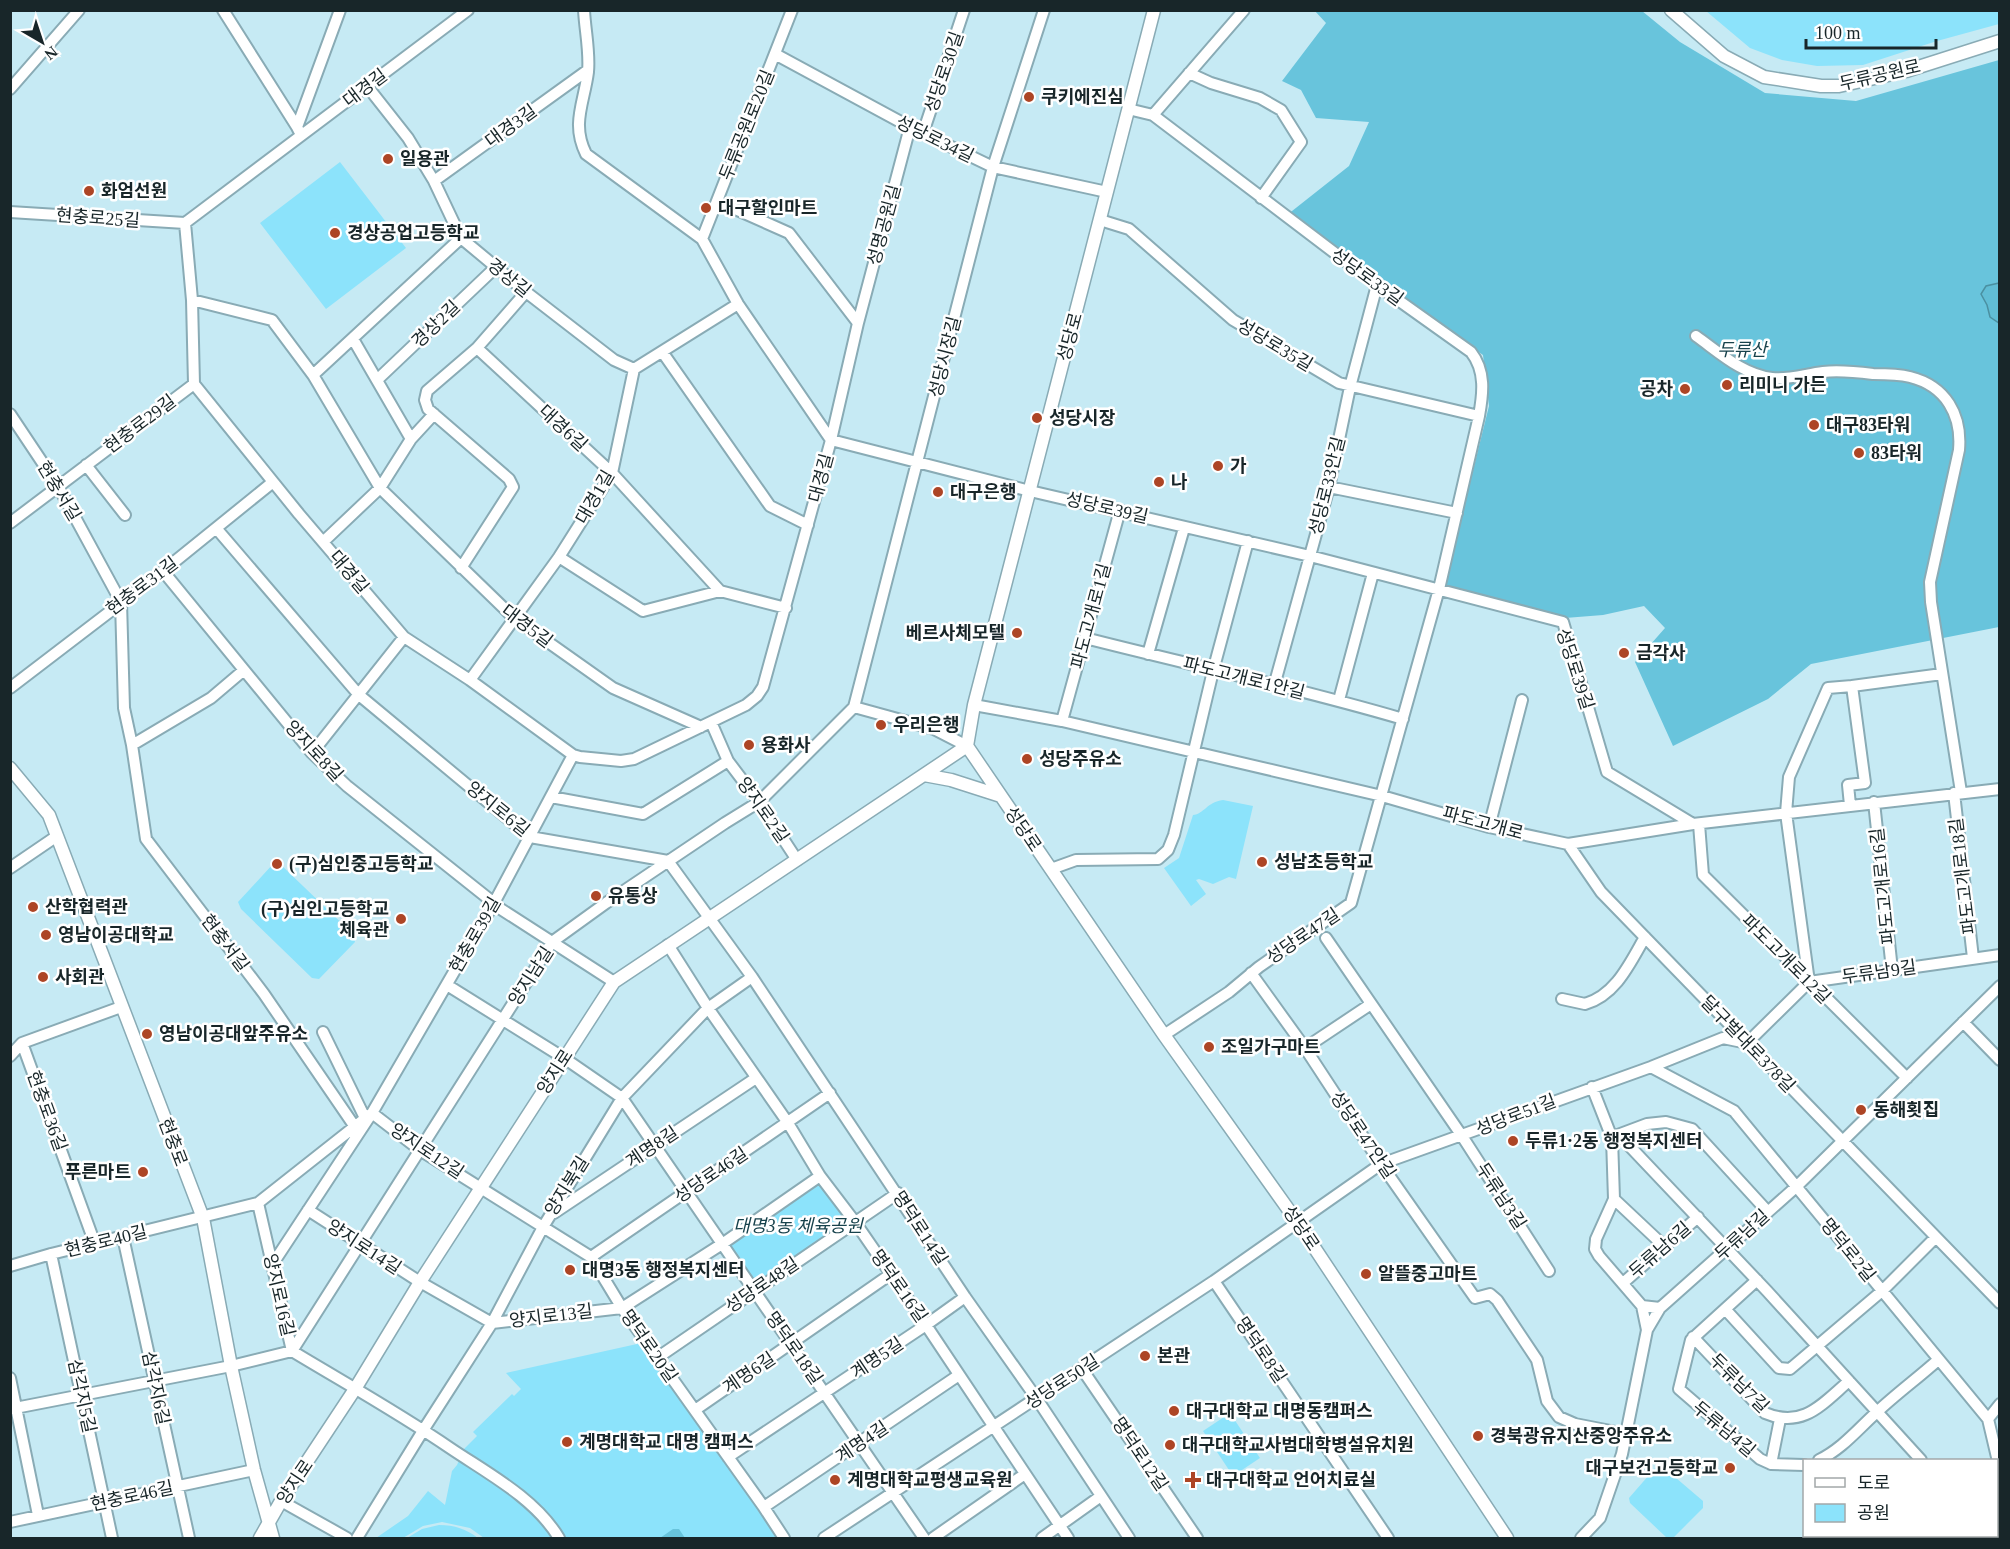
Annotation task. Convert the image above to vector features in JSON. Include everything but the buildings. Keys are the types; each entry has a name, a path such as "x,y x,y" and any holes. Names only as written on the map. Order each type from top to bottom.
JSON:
{"main road":[{"name":"성당로","path":"1154,10 974,705 967,746 1164,1035 1298,1222 1507,1539"},
{"name":"두류공원로","path":"1671,10 1724,56 1764,77 1821,86 1839,86 1906,71 2000,41"},
{"name":"양지로","path":"260,1539 281,1501 355,1389 420,1282 615,982 967,746"},
{"name":"현충로","path":"10,768 49,816 202,1217 231,1366 254,1470 270,1520 273,1539"},
{"path":"924,775 951,780 1001,796"}],"street":[{"path":"10,89 79,10"},
{"path":"223,10 299,131"},
{"path":"299,131 340,10"},
{"name":"대경길","path":"185,223 299,131 367,86 468,10"},
{"name":"대경길","path":"584,10 588,70 578,121 579,140 586,154 702,239 738,304 831,440 1030,490"},
{"name":"두류공원로20길","path":"702,239 792,10"},
{"name":"성당로30길","path":"923,134 964,10"},
{"name":"성당시장길","path":"854,707 993,167 1044,10"},
{"path":"1153,115 1244,10"},
{"name":"성당로34길","path":"775,54 910,128 993,167 1107,192"},
{"name":"대경3길","path":"434,181 588,70"},
{"path":"1189,73 1211,83 1260,98 1281,110 1301,142 1261,198"},
{"path":"313,375 461,238 434,181 408,138 367,86"},
{"name":"성당로33길","path":"1128,109 1153,115 1377,285 1471,352 1476,359 1482,381 1479,417 1439,589 1382,796"},
{"name":"성명공원길","path":"831,440 858,324 910,128"},
{"path":"717,201 789,233 858,324"},
{"name":"현충로25길","path":"10,212 185,223"},
{"name":"성당로35길","path":"1100,220 1129,229 1233,320 1339,383 1479,417"},
{"path":"185,223 192,300 194,384"},
{"name":"경상길","path":"461,238 614,360 634,369"},
{"name":"경상2길","path":"377,380 496,267"},
{"name":"성당로33안길","path":"1274,686 1329,487 1350,387 1377,285"},
{"path":"461,568 513,487 509,479 428,409 424,400 427,391 477,348 526,292"},
{"name":"대경5길","path":"192,300 272,320 313,375 380,488 514,618 613,688 706,725"},
{"path":"634,369 663,353 738,304"},
{"name":"파도고개로18길","path":"1696,336 1738,366 1760,375 1777,378 1823,372 1848,372 1910,377 1938,391 1958,420 1960,438 1953,484 1930,582 1957,793 1973,958"},
{"path":"353,339 411,439"},
{"name":"대경6길","path":"477,348 612,473 720,591"},
{"path":"663,353 770,506 808,525"},
{"name":"대경1길","path":"470,680 559,556 612,473 634,369"},
{"name":"대경길","path":"194,384 273,482 404,637 470,680 573,755 602,760 634,759 746,705 764,687 831,440"},
{"name":"현충로29길","path":"10,523 194,384"},
{"name":"현충서길","path":"10,414 58,486 121,602 124,698 146,840 264,994 354,1127"},
{"path":"323,542 380,488 411,439 434,414"},
{"name":"현충로29길","path":"86,465 125,515"},
{"name":"현충로31길","path":"10,688 163,571 273,482"},
{"path":"1329,487 1457,513"},
{"name":"성당로39길","path":"1030,490 1310,556 1563,622 1607,772 1696,824"},
{"name":"파도고개로1길","path":"1062,722 1120,510"},
{"name":"양지로6길","path":"216,528 359,695 530,837 668,861"},
{"path":"1148,654 1184,528"},
{"path":"1051,869 1076,860 1158,859 1168,850 1174,836 1213,671 1248,541"},
{"path":"559,556 643,611 720,591 786,608"},
{"name":"양지로8길","path":"163,571 312,753 347,786 494,904 615,982"},
{"path":"1339,700 1373,573"},
{"path":"312,753 404,637"},
{"name":"파도고개로1안길","path":"1085,638 1274,686 1339,700 1403,719"},
{"path":"132,745 211,698 244,670"},
{"path":"1747,1043 1809,982 1786,813 1789,777 1828,688 1942,674"},
{"path":"1850,805 1848,785 1865,783 1852,686"},
{"path":"1489,827 1522,700"},
{"name":"파도고개로","path":"974,705 1062,722 1382,796 1489,827 1568,844 1696,824 2000,789"},
{"path":"854,707 934,729 967,746"},
{"name":"양지남길","path":"292,1351 552,942 668,861 759,802 854,707"},
{"name":"양지로2길","path":"706,725 728,761 759,802 797,860"},
{"name":"현충로39길","path":"272,1265 369,1115 447,985 494,904 573,755"},
{"name":"양지로2길","path":"551,797 643,814 728,761"},
{"name":"성당로47길","path":"1164,1035 1229,992 1251,973 1351,903 1382,796"},
{"name":"파도고개로16길","path":"1874,802 1892,970"},
{"name":"파도고개로12길","path":"1696,824 1703,875 1907,1078"},
{"path":"10,868 57,836"},
{"name":"달구벌대로378길","path":"1568,844 1601,892 2000,1303"},
{"path":"668,861 709,918"},
{"name":"명덕로14길","path":"709,918 752,977 1129,1539"},
{"path":"1308,934 1326,938 1326,921"},
{"name":"두류남3길","path":"1326,938 1462,1136 1549,1271"},
{"path":"1562,999 1585,1004 1611,988 1618,982 1645,938"},
{"name":"명덕로16길","path":"668,945 708,1008 788,1123 820,1176 855,1222 926,1325 1061,1525 1068,1539"},
{"name":"두류남9길","path":"1809,982 2000,955"},
{"name":"성당로47안길","path":"1251,973 1305,1048 1381,1164 1474,1298 1490,1294 1497,1300 1537,1360 1547,1401 1559,1417 1575,1424 1626,1434"},
{"name":"양지북길","path":"357,1539 492,1323 549,1216 622,1098 708,1008 752,977"},
{"name":"명덕로18길","path":"447,985 564,1058 622,1098 924,1539"},
{"name":"두류남길","path":"1581,1539 1600,1518 1622,1454 1647,1330 1660,1308 1796,1187 2000,986"},
{"path":"1305,1048 1371,1004"},
{"path":"10,1056 22,1043 121,1007"},
{"path":"1963,1022 2000,1060"},
{"path":"323,1032 369,1115"},
{"name":"성당로51길","path":"1298,1222 1381,1164 1651,1067 1724,1038 1747,1043"},
{"name":"현충로36길","path":"22,1043 95,1244"},
{"name":"명덕로2길","path":"1651,1067 1734,1112 1988,1419 1997,1459"},
{"name":"계명8길","path":"549,1216 756,1078"},
{"name":"두류남6길","path":"1592,1087 1616,1136 1727,1249"},
{"name":"성당로46길","path":"591,1257 830,1093"},
{"name":"현충로39길","path":"202,1217 258,1203 369,1115"},
{"name":"양지로12길","path":"369,1115 482,1188"},
{"path":"1647,1330 1642,1306 1595,1249 1596,1239 1614,1199 1616,1136 1647,1124 1666,1122 1692,1129 1768,1212"},
{"path":"622,1308 722,1244 820,1176"},
{"name":"명덕로20길","path":"482,1188 591,1257 622,1308 784,1539"},
{"name":"성당로48길","path":"657,1358 898,1193"},
{"path":"1614,1199 1664,1246"},
{"name":"양지로16길","path":"258,1203 292,1351 355,1389"},
{"name":"양지로14길","path":"308,1210 359,1245 420,1282"},
{"name":"현충로40길","path":"10,1266 202,1217"},
{"name":"두류남6길","path":"1623,1283 1698,1217"},
{"name":"성당로50길","path":"824,1539 1214,1281 1298,1222"},
{"name":"삼각지6길","path":"123,1237 189,1539"},
{"path":"1725,1309 1779,1368 1790,1369 1882,1291 1935,1238"},
{"path":"1727,1249 1919,1459"},
{"name":"삼각지5길","path":"51,1254 112,1539"},
{"name":"계명6길","path":"695,1410 891,1274"},
{"name":"두류남4길","path":"1757,1280 1691,1340 1679,1389 1684,1396 1760,1459 1771,1464 1803,1465"},
{"name":"명덕로8길","path":"1214,1281 1388,1539"},
{"name":"양지로13길","path":"420,1282 492,1323 622,1308"},
{"name":"계명5길","path":"728,1457 965,1297"},
{"path":"1642,1306 1660,1308"},
{"name":"두류남7길","path":"1694,1337 1765,1413 1780,1419 1797,1418 1810,1413 1849,1381"},
{"path":"14,1408 231,1366 292,1351"},
{"path":"1823,1459 1831,1455 1938,1360"},
{"name":"명덕로12길","path":"1082,1369 1197,1539"},
{"name":"계명4길","path":"764,1508 958,1375"},
{"path":"10,1378 14,1408 39,1515"},
{"path":"355,1389 424,1429 512,1489 547,1522 559,1539"},
{"path":"1988,1419 2000,1404"},
{"path":"1771,1464 1780,1419"},
{"name":"현충로46길","path":"10,1522 254,1470"},
{"path":"933,1539 1025,1474"},
{"path":"1042,1539 1101,1496"},
{"path":"281,1501 347,1539"}],"green space":[{"name":"두류산","path":"1314,10 1642,11 1680,42 1765,93 1856,101 1999,60 1999,627 1811,664 1768,699 1673,746 1635,662 1665,628 1644,606 1603,615 1565,618 1444,587 1489,406 1483,355 1287,215 1349,166 1369,122 1316,118 1301,90 1282,81 1326,23"},
{"path":"1999,10 1999,24 1863,65 1817,66 1782,60 1750,48 1706,11"},
{"path":"340,162 406,248 326,309 260,223"},
{"path":"1223,800 1253,806 1236,879 1229,877 1213,884 1196,880 1206,894 1191,906 1164,868 1179,858 1193,815"},
{"path":"279,863 353,934 355,942 319,979 312,978 241,909 238,902 273,864"},
{"name":"대명3동 체육공원","path":"820,1176 855,1222 754,1291 722,1244"},
{"name":"계명대학교 대명 캠퍼스","path":"646,1342 784,1538 484,1538 470,1528 442,1522 423,1526 403,1538 376,1538 408,1516 428,1491 445,1505 452,1471 464,1449 477,1436 473,1432 512,1394 514,1396 521,1389 506,1373"},
{"path":"1230,1413 1260,1458 1233,1476 1203,1431"},
{"path":"1662,1466 1703,1501 1703,1508 1673,1538 1667,1538 1630,1503 1629,1498 1656,1467"},
{"path":"439,1525 460,1528 478,1538 407,1538 422,1529"},
{"path":"673,1529 679,1529 685,1538 660,1538"}],"shaded area":[{"path":"1999,283 1999,323 1990,317 1981,294 1986,286"}],"place":[{"name":"쿠키에진심","path":"1029,97"},
{"name":"일용관","path":"388,159"},
{"name":"화엄선원","path":"89,191"},
{"name":"대구할인마트","path":"706,208"},
{"name":"경상공업고등학교","path":"335,233"},
{"name":"리미니 가든","path":"1727,385"},
{"name":"공차","path":"1685,389"},
{"name":"성당시장","path":"1037,418"},
{"name":"대구83타워","path":"1814,425"},
{"name":"83타워","path":"1859,453"},
{"name":"가","path":"1218,466"},
{"name":"나","path":"1159,482"},
{"name":"대구은행","path":"938,492"},
{"name":"베르사체모텔","path":"1017,633"},
{"name":"금각사","path":"1624,653"},
{"name":"우리은행","path":"881,725"},
{"name":"용화사","path":"749,745"},
{"name":"성당주유소","path":"1027,759"},
{"name":"성남초등학교","path":"1262,862"},
{"name":"(구)심인중고등학교","path":"277,864"},
{"name":"유통상","path":"596,896"},
{"name":"산학협력관","path":"33,907"},
{"name":"(구)심인고등학교 체육관","path":"401,919"},
{"name":"영남이공대학교","path":"46,935"},
{"name":"사회관","path":"43,977"},
{"name":"영남이공대앞주유소","path":"147,1034"},
{"name":"조일가구마트","path":"1209,1047"},
{"name":"동해횟집","path":"1861,1110"},
{"name":"두류1·2동 행정복지센터","path":"1513,1141"},
{"name":"푸른마트","path":"143,1172"},
{"name":"대명3동 행정복지센터","path":"570,1270"},
{"name":"알뜰중고마트","path":"1366,1274"},
{"name":"본관","path":"1145,1356"},
{"name":"대구대학교 대명동캠퍼스","path":"1174,1411"},
{"name":"경북광유지산중앙주유소","path":"1478,1436"},
{"name":"계명대학교 대명 캠퍼스","path":"567,1442"},
{"name":"대구대학교사범대학병설유치원","path":"1170,1445"},
{"name":"대구보건고등학교","path":"1730,1468"},
{"name":"계명대학교평생교육원","path":"835,1480"},
{"name":"대구대학교 언어치료실","path":"1193,1480"}]}
